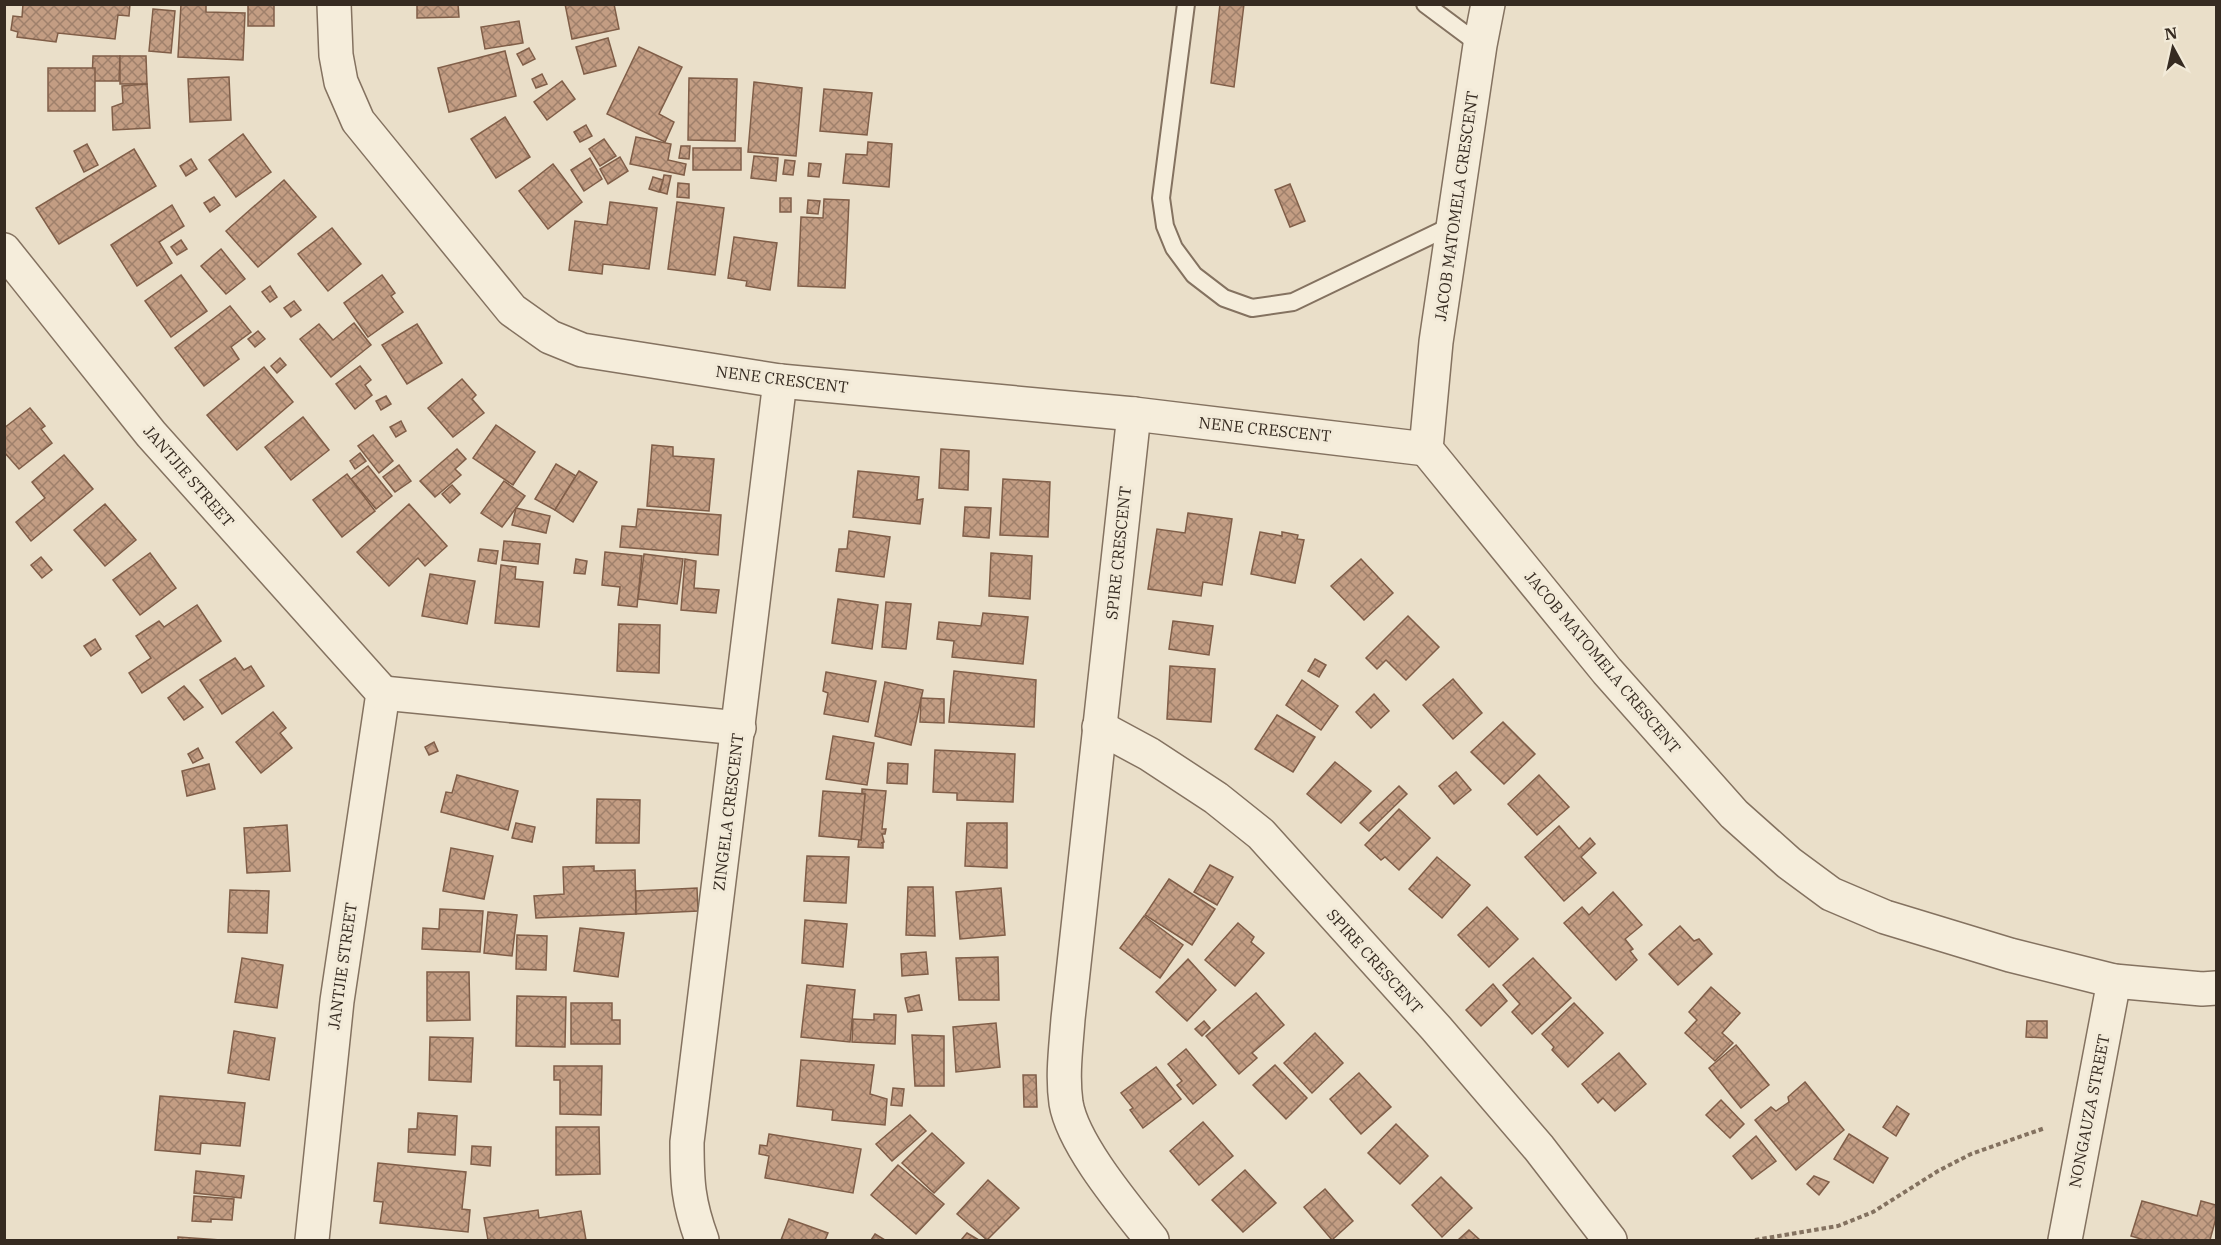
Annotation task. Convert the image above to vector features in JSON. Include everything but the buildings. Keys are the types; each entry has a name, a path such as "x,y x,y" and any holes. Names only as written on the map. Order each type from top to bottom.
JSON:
{"street":[{"name":"NENE CRESCENT","path":"334,4 336,55 341,82 358,121 513,310 550,338 582,350 780,381 1134,414 1426,448"},
{"name":"JACOB MATOMELA CRESCENT","path":"1488,4 1436,342 1426,448 1607,671 1734,814 1789,863 1831,894 1885,917 2010,955 2114,981 2202,989 2217,988"},
{"name":"JANTJIE STREET","path":"4,250 151,434 383,693 336,1000 312,1240"},
{"name":"ZINGELA CRESCENT","path":"702,1240 693,1215 687,1186 687,1142 780,381"},
{"name":"SPIRE CRESCENT","path":"1134,414 1064,1070 1066,1105 1078,1134 1109,1186 1152,1240"},
{"path":"383,693 739,728"},
{"name":"SPIRE CRESCENT","path":"1099,727 1149,754 1216,798 1261,834 1436,1028 1539,1148 1610,1240"},
{"name":"NONGAUZA STREET","path":"2065,1240 2114,981"}],"lane":[{"path":"1186,4 1161,198 1165,226 1174,248 1194,275 1224,298 1252,308 1293,302 1454,225"},
{"path":"1425,4 1480,45"}],"path":[{"path":"1755,1240 1838,1226 1873,1212 1938,1171 1971,1154 2088,1114"}]}
